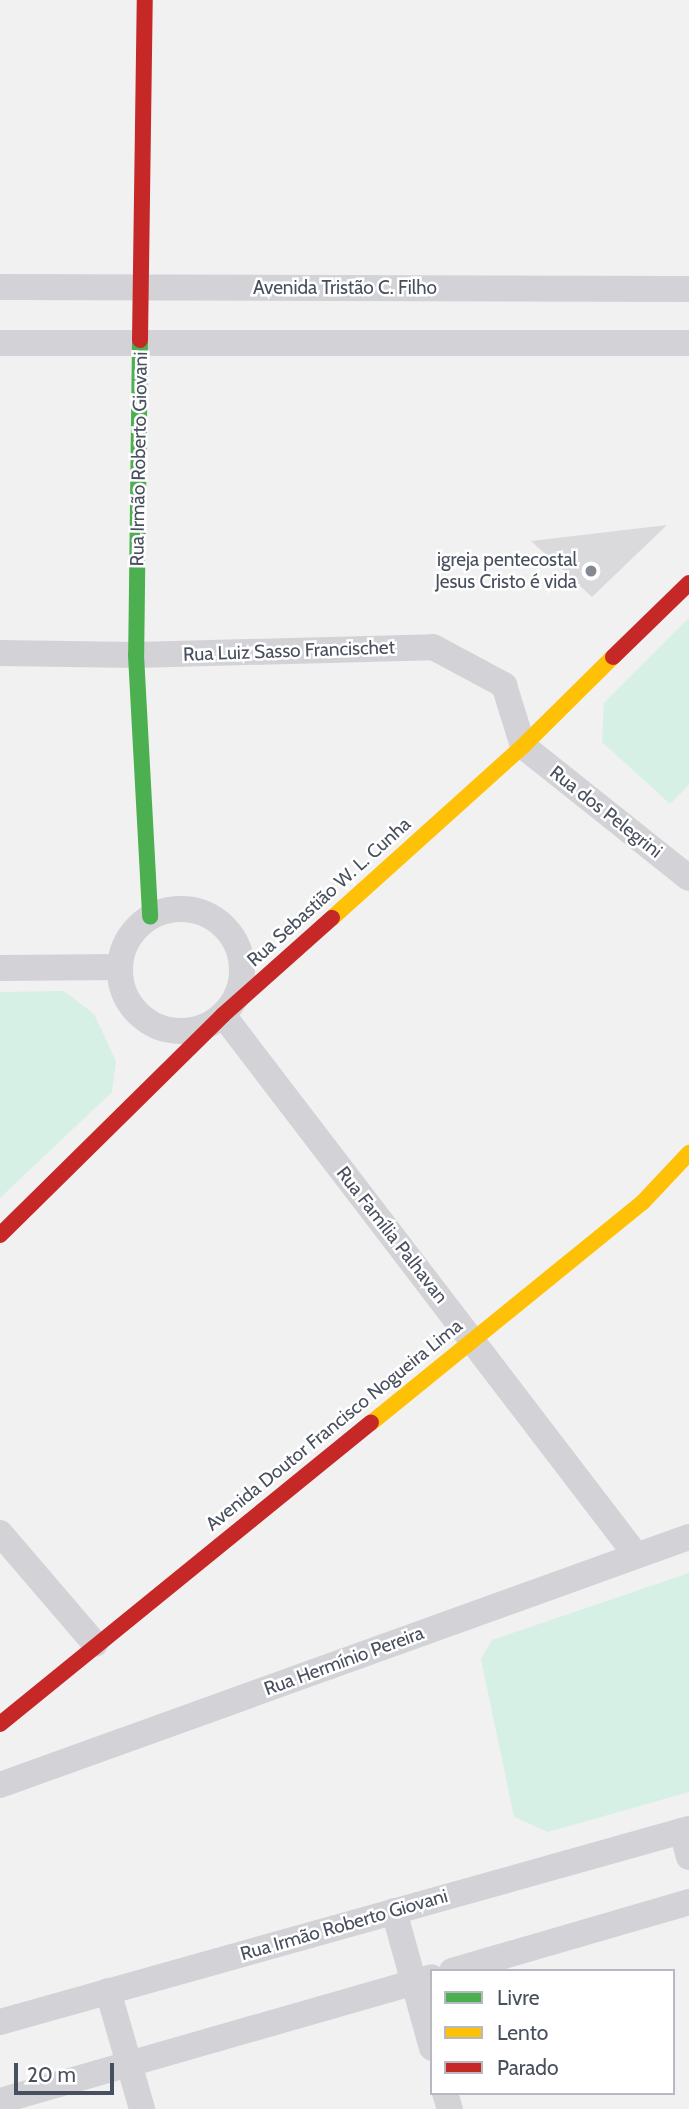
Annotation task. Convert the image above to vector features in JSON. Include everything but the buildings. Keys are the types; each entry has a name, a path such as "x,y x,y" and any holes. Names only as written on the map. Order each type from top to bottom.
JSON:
{"street":[{"name":"Rua Irmão Roberto Giovani","path":"145,0 136,655 150,917"},
{"name":"Avenida Tristão C. Filho","path":"0,287 689,289"},
{"path":"0,343 689,343"},
{"name":"Rua Sebastião W. L. Cunha","path":"0,1236 223,1015 523,746 689,583"},
{"name":"Rua Luiz Sasso Francischet","path":"0,653 136,655 433,647 504,685 523,746"},
{"name":"Rua dos Pelegrini","path":"523,746 689,878"},
{"path":"179,910 208,915 237,942 242,981 223,1015 186,1032 165,1029 131,1007 120,967 124,947 150,917 179,910"},
{"path":"0,968 120,967"},
{"name":"Rua Família Palhavan","path":"223,1015 636,1555"},
{"name":"Avenida Doutor Francisco Nogueira Lima","path":"0,1724 95,1644 642,1203 689,1153"},
{"path":"0,1533 95,1644"},
{"name":"Rua Hermínio Pereira","path":"0,1785 689,1537"},
{"name":"Rua Irmão Roberto Giovani","path":"0,2022 685,1830"},
{"path":"685,1830 689,1857"},
{"path":"459,1969 689,1902"},
{"path":"394,1911 422,1979 430,2034"},
{"path":"0,2101 422,1979"},
{"path":"108,1990 142,2109"}],"green space":[{"path":"689,618 689,785 670,804 602,742 604,703"},
{"path":"64,991 94,1014 116,1061 112,1092 0,1198 0,992"},
{"path":"689,1573 689,1792 548,1832 514,1817 481,1659 492,1640"}],"traffic: fast":[{"path":"140,340 136,655 150,917"}],"traffic: slow":[{"path":"332,918 523,746 613,657"},
{"path":"371,1423 642,1203 689,1153"}],"traffic: jam":[{"path":"140,340 145,0"},
{"path":"613,657 689,583"},
{"path":"0,1235 223,1015 332,918"},
{"path":"0,1724 371,1423"}],"place":[{"name":"igreja pentecostal Jesus Cristo é vida","path":"591,571"}]}
